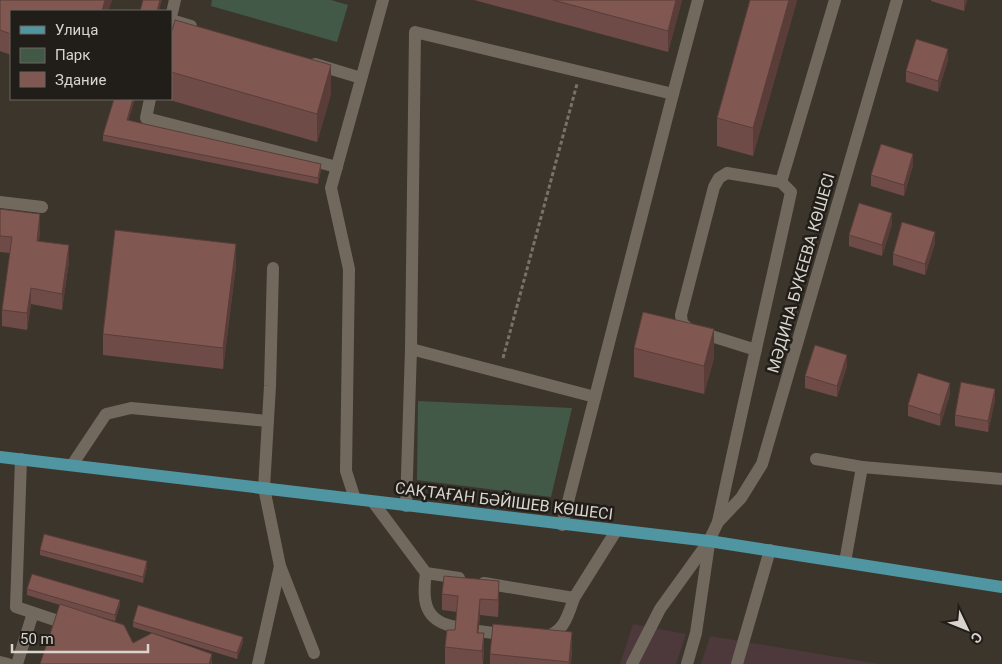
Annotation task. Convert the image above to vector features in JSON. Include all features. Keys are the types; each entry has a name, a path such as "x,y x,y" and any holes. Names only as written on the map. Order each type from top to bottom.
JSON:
{"main road":[{"name":"САҚТАҒАН БӘЙІШЕВ КӨШЕСІ","path":"0,457 709,541 1002,587"}],"street":[{"path":"172,14 175,0"},
{"path":"355,499 346,471 349,269 331,188 383,0"},
{"path":"562,525 698,0"},
{"path":"781,182 834,0"},
{"name":"МӘДИНА БУКЕЕВА КӨШЕСІ","path":"709,541 718,522 741,498 762,464 897,0"},
{"path":"172,18 200,29"},
{"path":"406,506 411,349 415,32 673,94"},
{"path":"304,60 361,78"},
{"path":"150,100 146,118 337,167"},
{"path":"718,522 741,408 756,350 791,192 781,182 727,173 719,178 714,187 681,315 682,323 688,329 756,350"},
{"path":"0,202 42,207"},
{"path":"273,268 264,488 280,566 314,653"},
{"path":"411,349 595,396"},
{"path":"72,466 106,414 131,408 268,421"},
{"path":"21,459 16,607 79,628"},
{"path":"816,459 862,467 1002,479"},
{"path":"845,562 862,467"},
{"path":"373,502 426,573 574,598"},
{"path":"478,631 534,638 550,636 565,623 574,598 616,531"},
{"path":"632,664 660,609 709,541"},
{"path":"687,664 696,633 709,541"},
{"path":"737,664 770,550"},
{"path":"258,664 280,566"},
{"path":"426,573 423,596 430,615 448,626 457,627"},
{"path":"17,664 33,612"},
{"path":"0,662 8,664"}],"path":[{"path":"499,372 580,72"}],"shaded area":[{"path":"633,624 686,634 676,664 620,664"},
{"path":"710,636 880,664 701,664"}],"green space":[{"path":"212,0 331,0 348,5 337,42 211,6"},
{"path":"418,401 572,408 551,497 417,480"}],"building":[{"path":"0,0 105,0 102,10 10,10 10,34 0,30"},
{"path":"143,0 160,0 157,10 140,10"},
{"path":"553,0 676,0 668,31"},
{"path":"750,0 789,0 753,128 717,118"},
{"path":"175,20 331,65 317,114 172,72 172,31"},
{"path":"916,39 948,49 938,81 906,71"},
{"path":"114,100 133,100 127,120 321,164 318,178 103,135"},
{"path":"881,144 913,154 904,185 871,175"},
{"path":"859,203 892,213 882,245 849,235"},
{"path":"0,209 40,214 37,241 69,245 62,294 31,288 27,313 2,310 12,237 0,236"},
{"path":"902,222 935,232 925,264 893,254"},
{"path":"115,230 236,244 223,348 103,334"},
{"path":"643,312 714,329 704,366 634,348"},
{"path":"815,345 847,355 837,386 805,376"},
{"path":"918,373 950,383 940,415 908,405"},
{"path":"961,382 995,389 988,421 955,415"},
{"path":"44,534 147,561 143,577 40,550"},
{"path":"32,574 120,600 115,615 27,589"},
{"path":"444,576 499,581 498,600 480,599 477,633 484,633 482,651 445,647 447,630 455,630 458,596 442,594"},
{"path":"60,604 124,625 133,643 152,633 212,654 209,664 40,664"},
{"path":"138,605 243,637 237,653 133,622"},
{"path":"493,624 572,632 569,662 490,654"}]}
